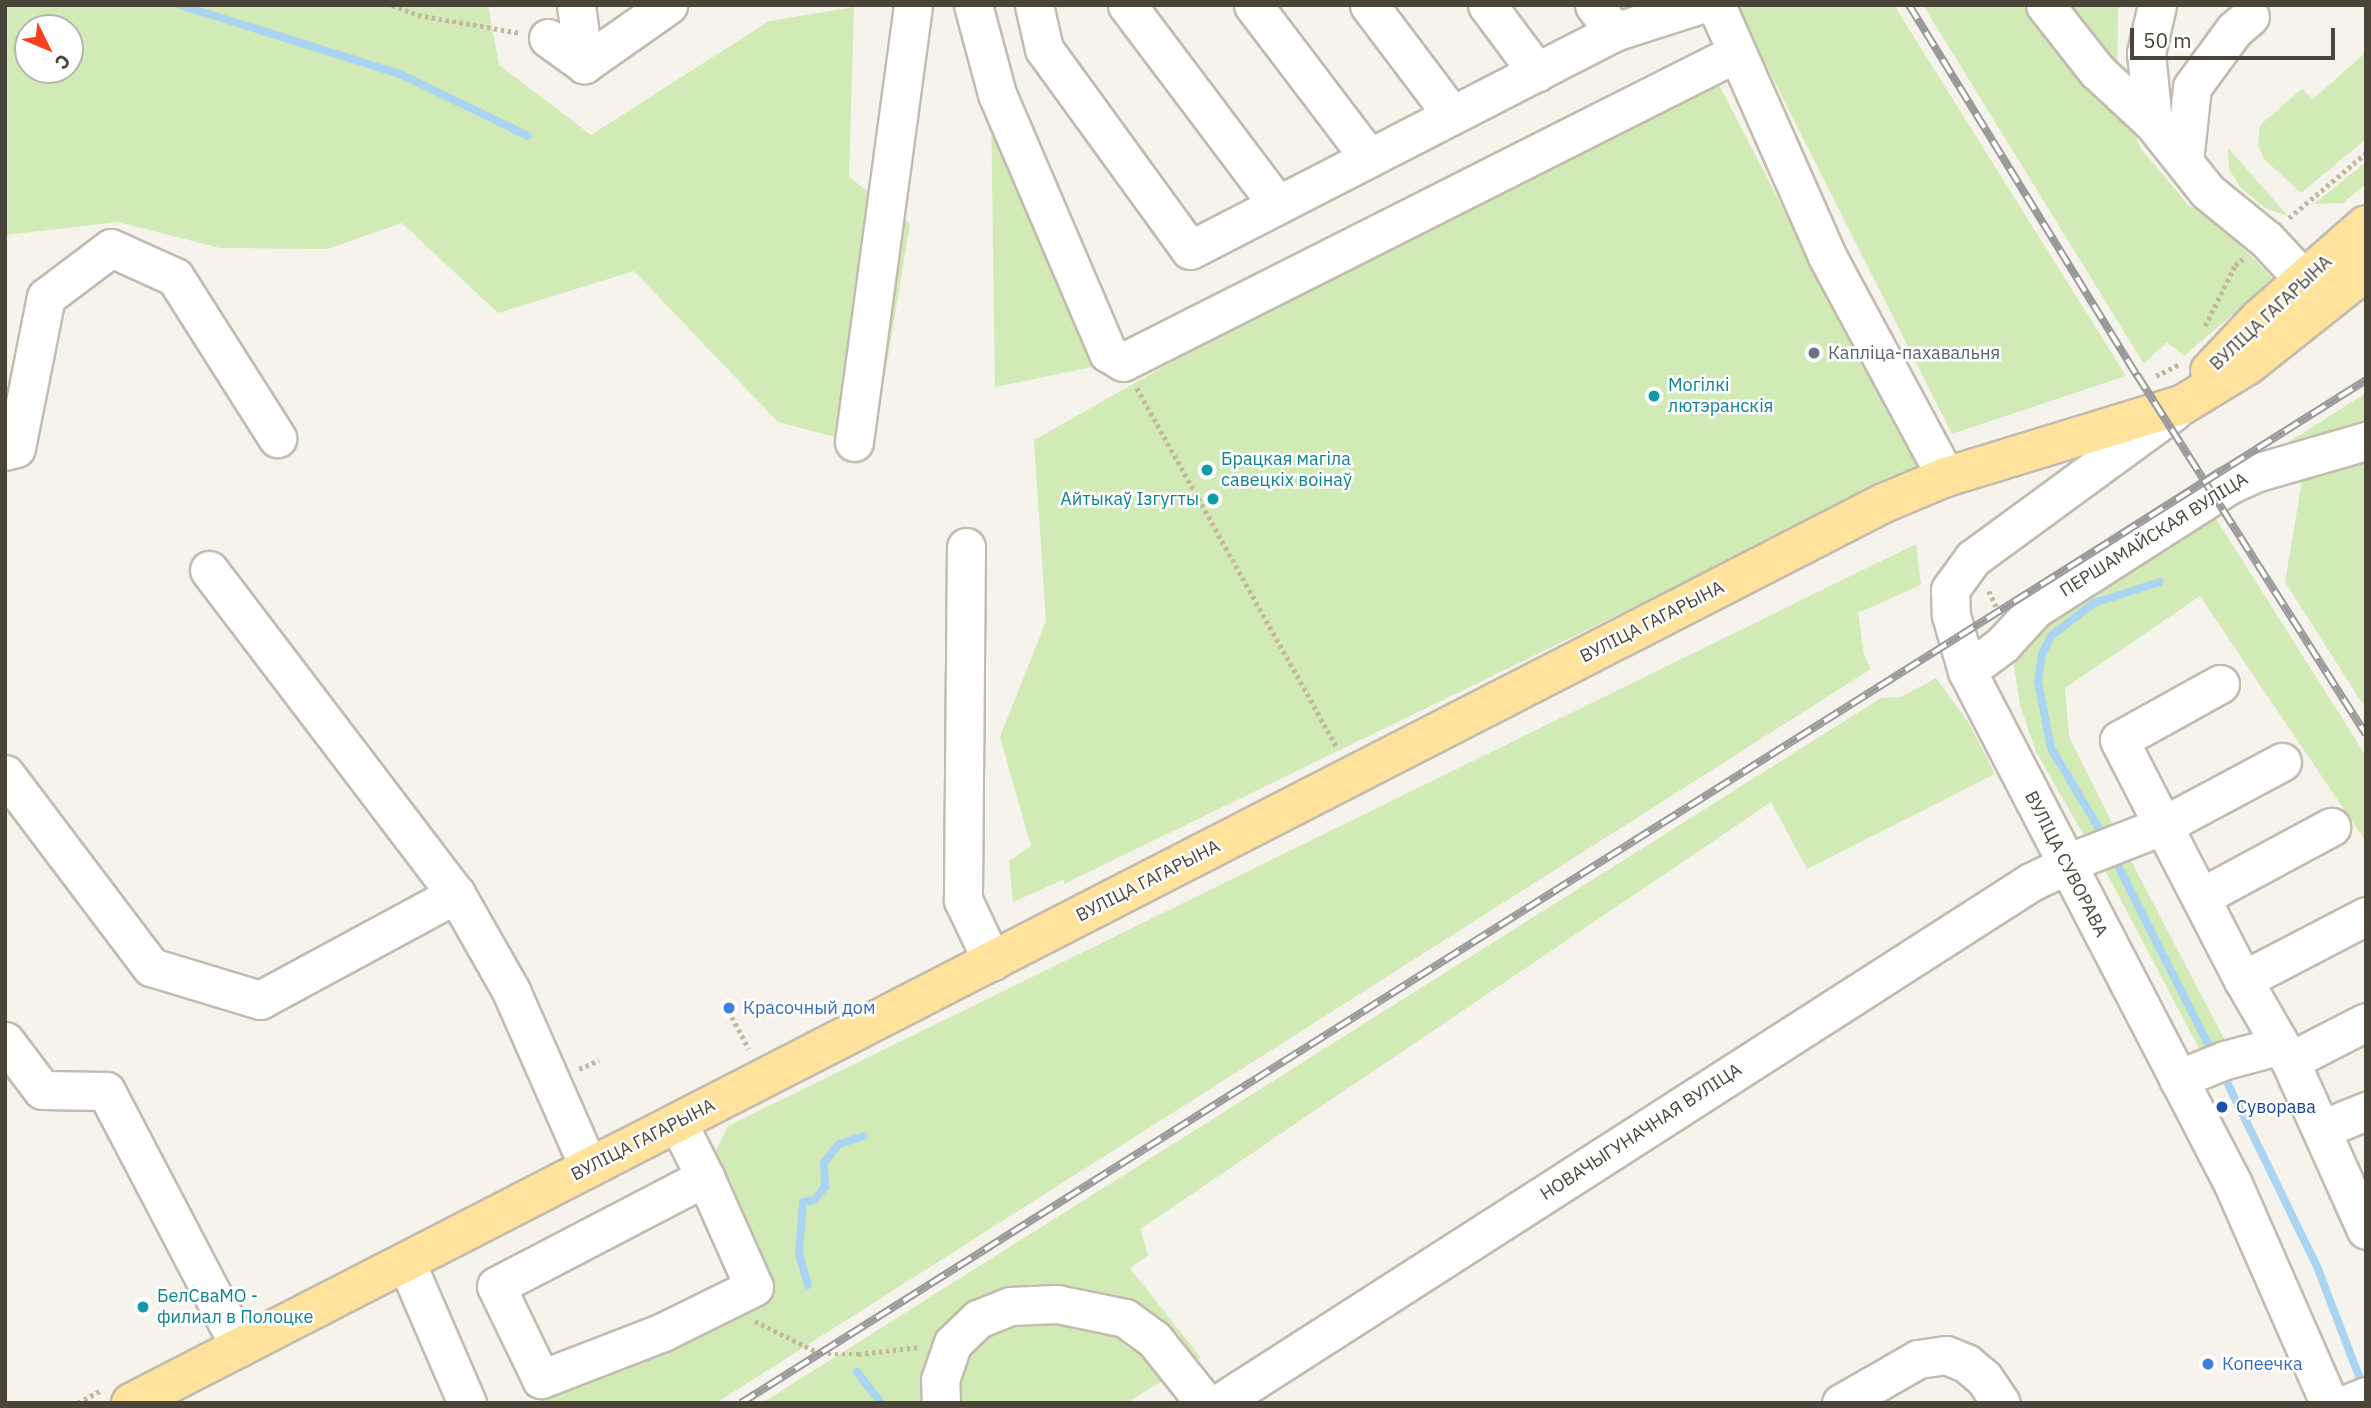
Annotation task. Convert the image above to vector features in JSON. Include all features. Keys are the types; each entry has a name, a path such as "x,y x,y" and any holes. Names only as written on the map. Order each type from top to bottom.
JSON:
{"main road":[{"name":"ВУЛІЦА ГАГАРЫНА","path":"2315,291 2366,225"},
{"name":"ВУЛІЦА ГАГАРЫНА","path":"131,1403 1884,503 1946,477 2182,405 2222,355 2315,291 2366,271"}],"street":[{"path":"576,5 584,64"},
{"path":"855,442 914,5"},
{"path":"973,5 997,94 1108,353 1123,362 1736,52"},
{"path":"1127,5 1277,204"},
{"path":"1252,5 1369,158"},
{"path":"1370,5 1452,115"},
{"path":"1487,5 1537,72"},
{"path":"1040,8 1044,49 1190,250 1537,72 1604,19 1698,5"},
{"path":"1716,5 1828,256 1946,477"},
{"path":"2045,5 2097,71 2153,123 2207,191 2267,240 2315,291"},
{"path":"2153,123 2146,53 2157,5"},
{"path":"584,64 664,6"},
{"path":"2184,161 2192,87 2234,30 2250,16"},
{"path":"548,38 584,64"},
{"path":"5,451 16,449 46,297 111,248 175,277 277,438"},
{"name":"ВУЛІЦА СУВОРАВА","path":"2182,405 1973,558 1950,590 1956,640 1967,671 2066,865 2234,1184 2329,1403"},
{"name":"ПЕРШАМАЙСКАЯ ВУЛІЦА","path":"1967,671 2002,645 2035,608 2227,486 2255,473 2366,441"},
{"path":"966,547 962,900 992,961"},
{"path":"209,570 456,894 510,991 589,1168"},
{"path":"2220,684 2119,740 2284,1054 2363,1215"},
{"name":"НОВАЧЫГУНАЧНАЯ ВУЛІЦА","path":"1219,1403 2031,882 2162,826 2283,762"},
{"path":"5,774 152,967 260,1000 456,894"},
{"path":"2201,897 2331,827"},
{"path":"2243,980 2366,916"},
{"path":"2178,1079 2225,1060 2284,1054 2366,1022"},
{"path":"5,1041 42,1090 106,1091 240,1347"},
{"path":"2322,1129 2366,1111"},
{"path":"678,1123 705,1177 754,1287 663,1332 541,1379 496,1286 705,1177"},
{"path":"406,1262 467,1403"},
{"path":"941,1403 940,1380 965,1331 1011,1306 1058,1304 1125,1318 1154,1339 1205,1403"},
{"path":"1841,1403 1918,1359 1946,1355 1966,1363 1984,1378 2001,1403"},
{"path":"2348,1403 2366,1396"}],"path":[{"path":"392,5 418,15 548,38"},
{"path":"1123,362 1337,749"},
{"path":"732,1017 749,1049"},
{"path":"720,1304 821,1353 858,1354 965,1331"}],"green space":[{"path":"5,5 488,5 499,65 591,135 769,21 854,7 849,177 910,224 873,447 778,422 634,271 498,313 402,223 327,249 220,248 118,222 5,235"},
{"path":"1736,5 1894,5 2126,376 1952,434"},
{"path":"1923,5 2122,5 2118,9 2117,92 2141,149 2190,207 2207,213 2274,279 2184,356 2167,342 2144,364"},
{"path":"2364,54 2366,139 2301,193 2264,159 2258,145 2260,125 2302,89 2313,99"},
{"path":"1717,81 1918,469 1064,884 1064,879 1013,902 1009,861 1031,846 1000,737 1046,621 1034,440 1202,345"},
{"path":"991,108 1092,367 995,387"},
{"path":"2228,148 2288,216 2265,208 2240,187 2229,169"},
{"path":"2366,162 2366,184 2343,203 2314,204"},
{"path":"2366,393 2366,709 2285,582 2302,481 2281,455 2281,447"},
{"path":"2208,506 2366,756 2366,842 2200,596 2065,688 2069,737 2114,827 2086,839 2036,752 2020,705 2013,659 2018,638"},
{"path":"1916,544 1921,585 1858,613 1864,654 1871,669 716,1403 535,1403 773,1292 712,1158 728,1126"},
{"path":"1936,678 1969,723 1995,774 1807,869 1771,802 1140,1229 1148,1255 1130,1268 1201,1358 1185,1367 1159,1335 1009,1299 931,1403 762,1403 1881,698 1901,697"},
{"path":"2128,855 2230,1050 2201,1052 2104,868"},
{"path":"1014,1313 1123,1324 1174,1374 1126,1403 949,1403 959,1347"}],"waterway":[{"path":"180,5 400,74 528,136"},
{"path":"2100,830 2051,748 2038,682 2042,654 2051,636 2094,603 2160,582"},
{"path":"2116,862 2211,1050"},
{"path":"2225,1078 2318,1269 2362,1384"},
{"path":"808,1285 799,1253 803,1202 814,1200 825,1187 824,1163 839,1144 864,1136"},
{"path":"857,1372 881,1403"}],"railway":[{"path":"1909,5 2137,375 2366,734"},
{"path":"741,1403 2366,380"}],"place":[{"name":"Капліца-пахавальня","path":"1814,353"},
{"name":"Могілкі лютэранскія","path":"1654,396"},
{"name":"Брацкая магіла савецкіх воінаў","path":"1207,470"},
{"name":"Айтыкаў Ізгугты","path":"1213,499"},
{"name":"Красочный дом","path":"729,1008"},
{"name":"Суворава","path":"2222,1107"},
{"name":"БелСваМО - филиал в Полоцке","path":"143,1307"},
{"name":"Копеечка","path":"2208,1364"}]}
